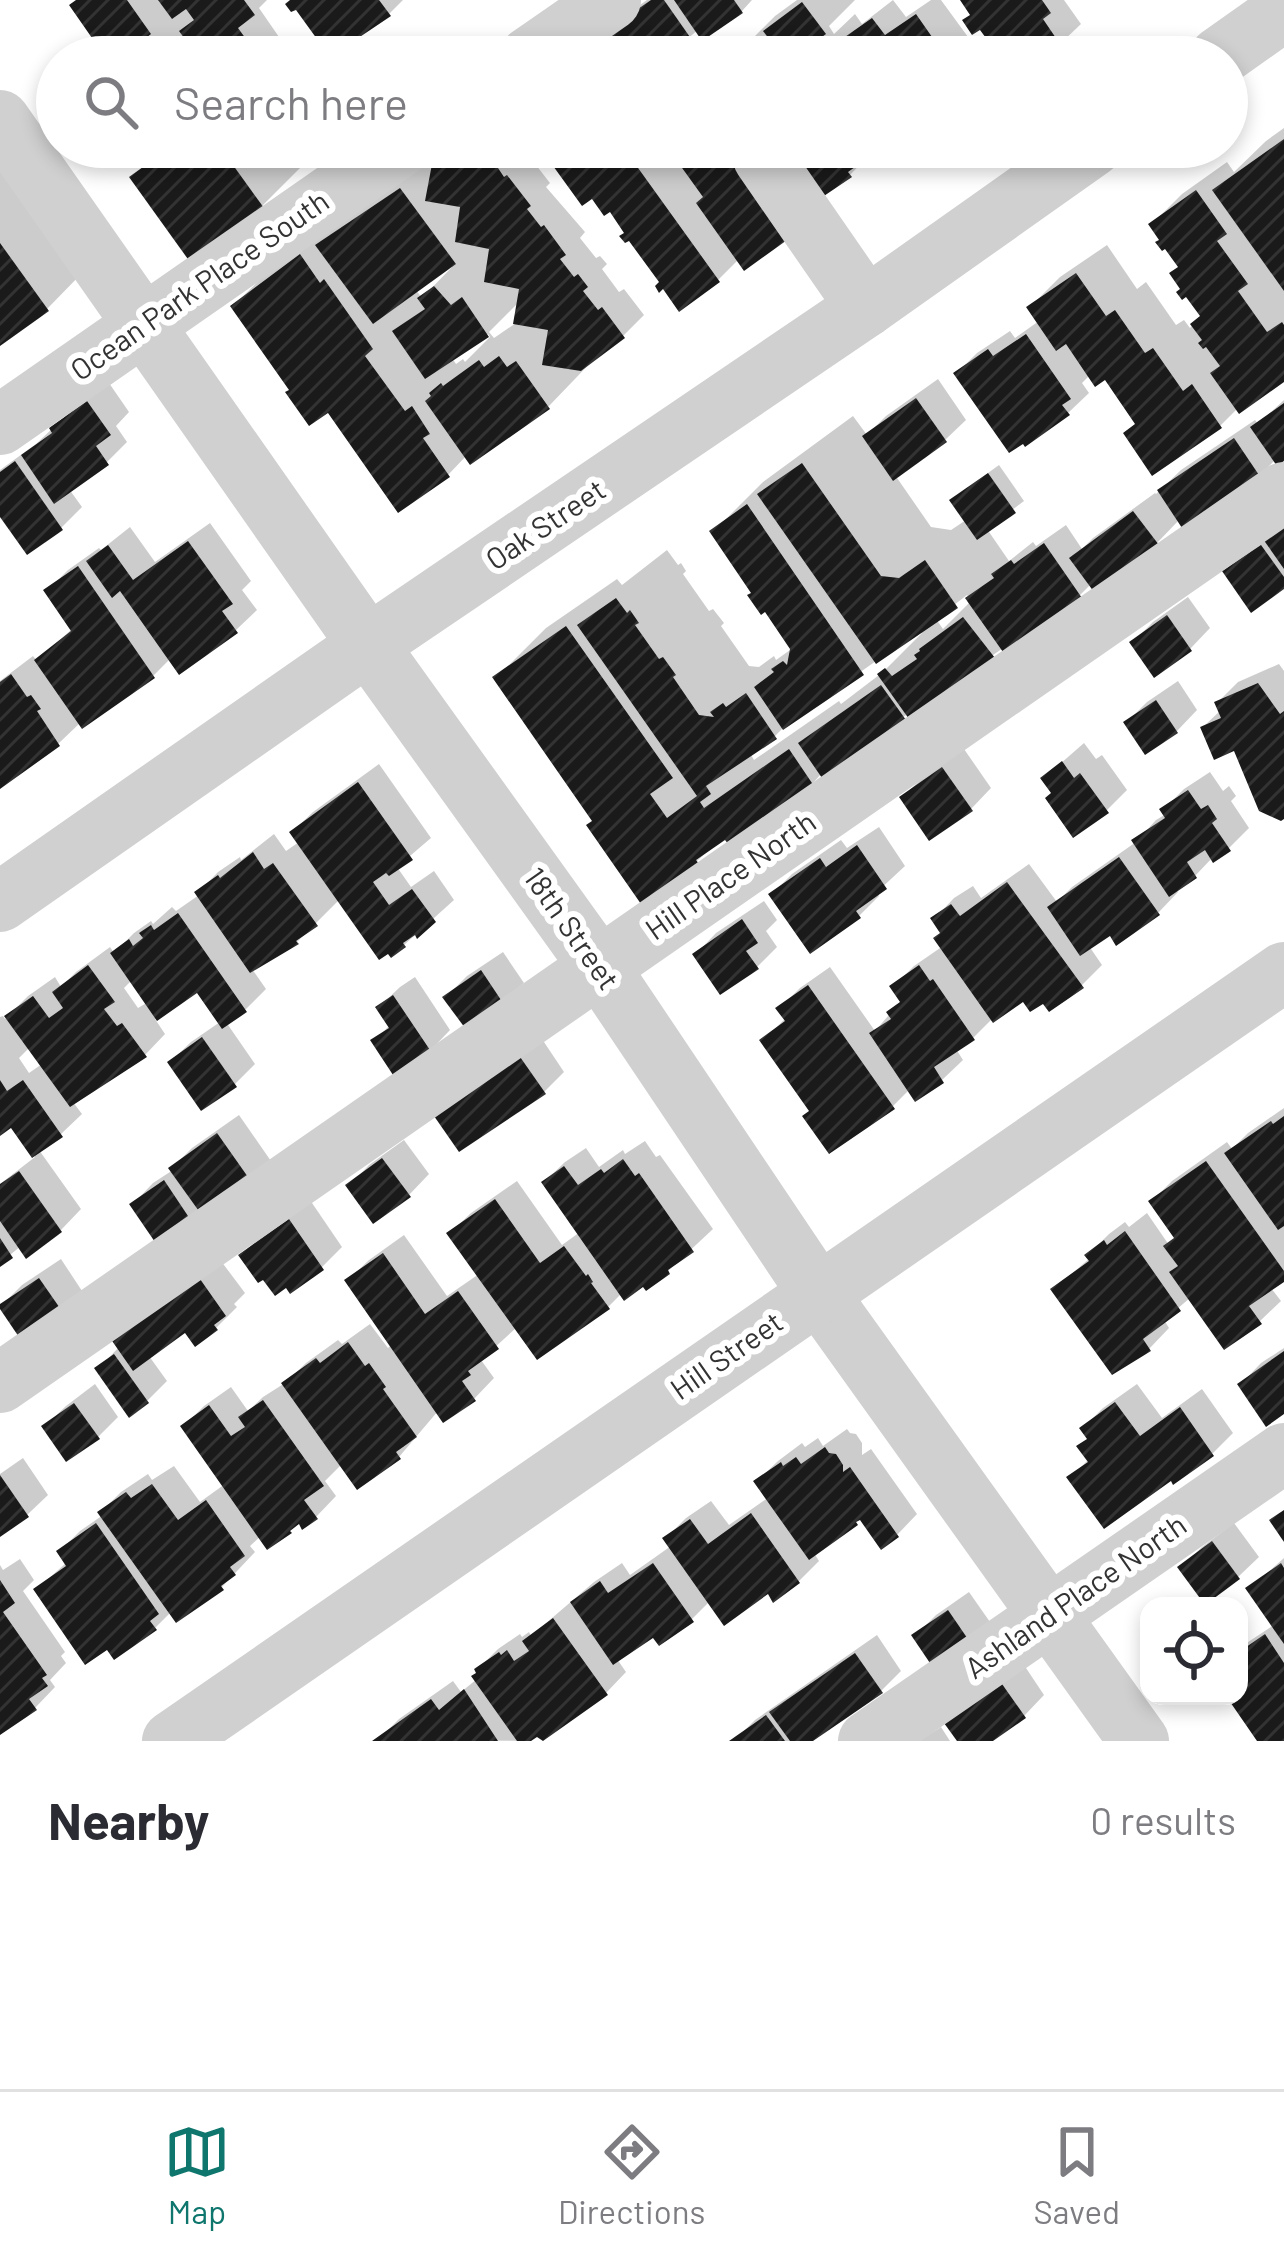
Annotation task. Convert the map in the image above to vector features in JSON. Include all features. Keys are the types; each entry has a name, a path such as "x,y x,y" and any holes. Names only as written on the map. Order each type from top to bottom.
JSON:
{"street":[{"path":"559,36 611,0"},
{"path":"1248,36 1284,11"},
{"name":"18th Street","path":"0,120 600,968 818,1293 1139,1741"},
{"name":"Ocean Park Place South","path":"0,425 370,168"},
{"path":"771,168 866,307"},
{"name":"Oak Street","path":"0,902 1062,168"},
{"name":"Hill Place North","path":"0,1383 1284,492"},
{"name":"Hill Street","path":"172,1741 1284,972"},
{"name":"Ashland Place North","path":"868,1741 1284,1453"}],"building":[{"path":"76,0 127,0 151,34 91,36 69,5"},
{"path":"158,0 244,0 255,15 238,28 244,36 183,36 179,31 194,20 186,9 172,19"},
{"path":"290,0 379,0 391,16 361,36 315,36 296,10 291,12 285,4"},
{"path":"651,0 664,0 689,36 599,36"},
{"path":"674,0 734,0 743,13 709,36 699,36"},
{"path":"960,0 1042,0 1051,13 1043,19 1055,36 984,36 980,30 972,35 962,20 970,15"},
{"path":"802,2 826,34 767,36 763,31"},
{"path":"916,14 931,36 846,36 872,18 885,35"},
{"path":"1284,139 1284,291 1212,190"},
{"path":"142,168 235,168 264,208 190,262 129,177"},
{"path":"431,168 498,168 566,255 560,259 588,287 583,291 625,338 581,371 542,365 548,330 513,324 519,289 484,282 489,249 455,242 460,207 425,201"},
{"path":"555,168 638,168 720,282 679,312 663,289 659,293 655,286 659,282 629,241 619,236 624,233 610,212 604,216 592,199 582,206"},
{"path":"682,168 756,168 794,235 744,271 696,203 703,197"},
{"path":"795,168 854,168 848,172 852,177 818,200"},
{"path":"400,188 456,264 373,324 315,245"},
{"path":"1196,190 1227,234 1217,241 1248,284 1238,291 1267,332 1284,325 1284,382 1239,414 1210,373 1220,366 1198,343 1202,340 1190,324 1200,316 1176,292 1180,289 1169,273 1178,267 1155,242 1159,240 1148,224"},
{"path":"0,243 49,311 0,346"},
{"path":"300,254 320,283 324,279 373,349 365,356 405,411 412,406 430,434 423,438 450,477 398,513 328,413 309,426 230,306"},
{"path":"1076,273 1106,316 1115,310 1145,353 1153,348 1183,391 1192,384 1222,428 1152,476 1123,433 1135,424 1105,380 1095,387 1066,344 1056,351 1026,307"},
{"path":"434,286 451,305 462,297 489,337 425,379 392,331 425,309 417,298"},
{"path":"1026,334 1071,399 1062,405 1070,415 1009,453 953,373 988,349 993,356"},
{"path":"499,356 507,367 516,361 550,409 470,465 425,401 441,383 443,386 479,360 484,367"},
{"path":"916,398 947,442 893,481 862,436"},
{"path":"87,401 111,435 96,446 109,465 54,504 21,455"},
{"path":"1284,403 1284,461 1277,466 1250,427"},
{"path":"1234,438 1261,478 1184,531 1157,490"},
{"path":"15,461 63,530 27,555 0,517 0,472"},
{"path":"802,463 881,576 899,578 925,560 958,608 876,664 757,494"},
{"path":"988,473 1016,513 977,540 949,500"},
{"path":"747,504 864,675 783,730 754,687 783,661 787,665 790,649 747,595 751,593 709,531"},
{"path":"1133,511 1159,545 1094,592 1069,558"},
{"path":"1284,524 1284,569 1263,539"},
{"path":"188,541 233,604 222,611 238,633 179,675 120,591 112,598 86,561 108,545 133,580"},
{"path":"1044,543 1082,598 1003,652 965,598 1011,560 1014,564"},
{"path":"1261,545 1284,577 1284,589 1251,613 1222,571"},
{"path":"78,566 155,678 82,729 34,660 71,631 43,590"},
{"path":"616,598 627,613 630,610 639,623 635,625 676,675 699,715 714,717 710,712 746,693 777,739 706,786 711,794 700,802 704,808 789,749 814,786 729,845 725,840 641,904 586,825 592,821 492,677 566,626 673,778 650,794 667,818 697,796 577,625"},
{"path":"1167,615 1192,651 1154,678 1129,642"},
{"path":"963,617 995,658 909,719 877,674 885,668 892,676"},
{"path":"11,674 41,709 37,711 60,746 0,789 0,682"},
{"path":"1258,683 1280,714 1284,711 1281,821 1259,811 1234,751 1214,760 1200,727 1221,718 1214,702"},
{"path":"881,685 906,720 822,778 798,743"},
{"path":"1156,700 1178,733 1145,755 1123,722"},
{"path":"1062,761 1074,778 1080,773 1109,813 1073,838 1045,798 1051,793 1040,778"},
{"path":"942,767 973,811 929,841 899,797"},
{"path":"358,782 413,860 373,882 389,905 412,889 436,922 417,939 415,935 403,943 406,947 391,958 388,954 379,960 289,832"},
{"path":"1188,790 1201,809 1208,805 1217,819 1212,823 1231,851 1213,863 1205,850 1187,862 1197,878 1169,897 1131,840 1165,818 1159,809"},
{"path":"857,845 887,889 856,911 861,918 810,954 768,894 820,858 826,867"},
{"path":"253,852 264,869 273,863 318,926 296,941 299,944 250,973 194,892"},
{"path":"1119,857 1160,915 1116,946 1110,936 1080,956 1047,907"},
{"path":"1007,882 1084,988 1049,1012 1043,1004 1030,1012 1023,1002 993,1023 933,938 940,933 930,918 951,904 960,916"},
{"path":"178,913 247,1012 222,1029 197,993 157,1021 110,953 129,939 133,946 143,938 139,933 151,925 154,930"},
{"path":"742,919 758,943 746,951 759,969 720,995 692,954"},
{"path":"88,965 115,1002 104,1009 117,1026 122,1023 147,1057 70,1107 4,1016 33,996 49,1018 63,1008 52,992"},
{"path":"919,965 975,1040 934,1067 944,1083 915,1102 869,1033 891,1019 886,1012 900,1002 889,986"},
{"path":"481,970 505,1006 468,1032 442,997"},
{"path":"808,985 895,1109 829,1154 802,1116 809,1111 759,1040 785,1021 775,1008"},
{"path":"393,995 432,1053 395,1078 370,1040 389,1028 375,1007"},
{"path":"202,1037 237,1087 201,1111 167,1062"},
{"path":"518,1054 546,1094 459,1152 434,1116"},
{"path":"0,1080 7,1091 23,1080 63,1137 32,1158 11,1128 0,1136"},
{"path":"1284,1116 1284,1226 1278,1230 1224,1153"},
{"path":"217,1133 255,1187 206,1221 168,1168"},
{"path":"382,1158 411,1197 373,1224 345,1185"},
{"path":"623,1159 635,1176 639,1173 694,1252 646,1291 643,1287 624,1301 541,1182 564,1166 578,1185"},
{"path":"1206,1161 1284,1271 1284,1282 1249,1306 1262,1324 1224,1350 1169,1272 1178,1266 1163,1246 1174,1238 1148,1201"},
{"path":"19,1171 62,1232 26,1259 0,1221 0,1184"},
{"path":"164,1180 192,1222 157,1245 129,1204"},
{"path":"495,1199 540,1263 564,1246 610,1309 537,1360 446,1233"},
{"path":"289,1219 324,1270 290,1294 286,1288 275,1296 263,1280 258,1283 238,1255"},
{"path":"1125,1231 1181,1311 1143,1339 1151,1351 1112,1375 1050,1289 1089,1261 1084,1255"},
{"path":"0,1238 13,1258 0,1267"},
{"path":"383,1253 425,1314 458,1291 499,1349 468,1371 471,1375 462,1381 476,1401 443,1423 344,1280"},
{"path":"39,1278 64,1314 23,1343 0,1304"},
{"path":"200,1279 226,1316 214,1325 218,1330 195,1347 185,1333 133,1371 110,1338"},
{"path":"348,1342 365,1366 369,1363 417,1437 396,1452 401,1459 357,1490 281,1383"},
{"path":"1284,1351 1284,1414 1266,1427 1237,1384"},
{"path":"114,1354 149,1403 129,1418 94,1368"},
{"path":"263,1400 324,1486 304,1500 318,1519 302,1530 299,1524 267,1550 180,1426 209,1405 231,1436 245,1427 238,1417"},
{"path":"1115,1402 1140,1436 1180,1407 1214,1456 1104,1529 1066,1477 1088,1462 1076,1446 1087,1439 1079,1428"},
{"path":"74,1403 100,1439 66,1462 41,1426"},
{"path":"825,1447 836,1454 843,1472 850,1467 899,1537 881,1550 860,1520 809,1560 753,1481 781,1462 783,1466 796,1457 801,1464"},
{"path":"0,1475 29,1517 0,1537"},
{"path":"152,1484 178,1520 206,1500 245,1556 230,1567 236,1575 221,1586 224,1590 176,1623 97,1512 126,1492 131,1498"},
{"path":"1284,1510 1284,1542 1269,1520"},
{"path":"751,1513 800,1583 773,1603 768,1594 724,1626 662,1538 690,1519 708,1544"},
{"path":"96,1523 159,1614 150,1621 157,1630 114,1660 107,1650 85,1665 33,1589 66,1566 56,1551"},
{"path":"1212,1541 1240,1579 1216,1597 1199,1597 1177,1567"},
{"path":"653,1563 694,1622 659,1646 653,1638 613,1665 570,1602 600,1581 608,1593"},
{"path":"1281,1563 1284,1568 1284,1644 1245,1588"},
{"path":"0,1580 15,1603 3,1612 47,1675 42,1678 48,1686 29,1699 37,1710 0,1735"},
{"path":"948,1610 972,1645 934,1669 911,1635"},
{"path":"553,1618 608,1695 543,1741 537,1737 517,1741 471,1676 499,1652 507,1650 514,1661 529,1651 522,1641"},
{"path":"1265,1634 1284,1663 1284,1741 1257,1741 1232,1705 1248,1705 1248,1646"},
{"path":"855,1653 883,1693 813,1741 790,1741 769,1712"},
{"path":"1002,1684 1026,1718 993,1741 957,1741 944,1723"},
{"path":"464,1689 498,1741 372,1741 431,1699 439,1710"},
{"path":"766,1715 785,1741 729,1741"}]}
